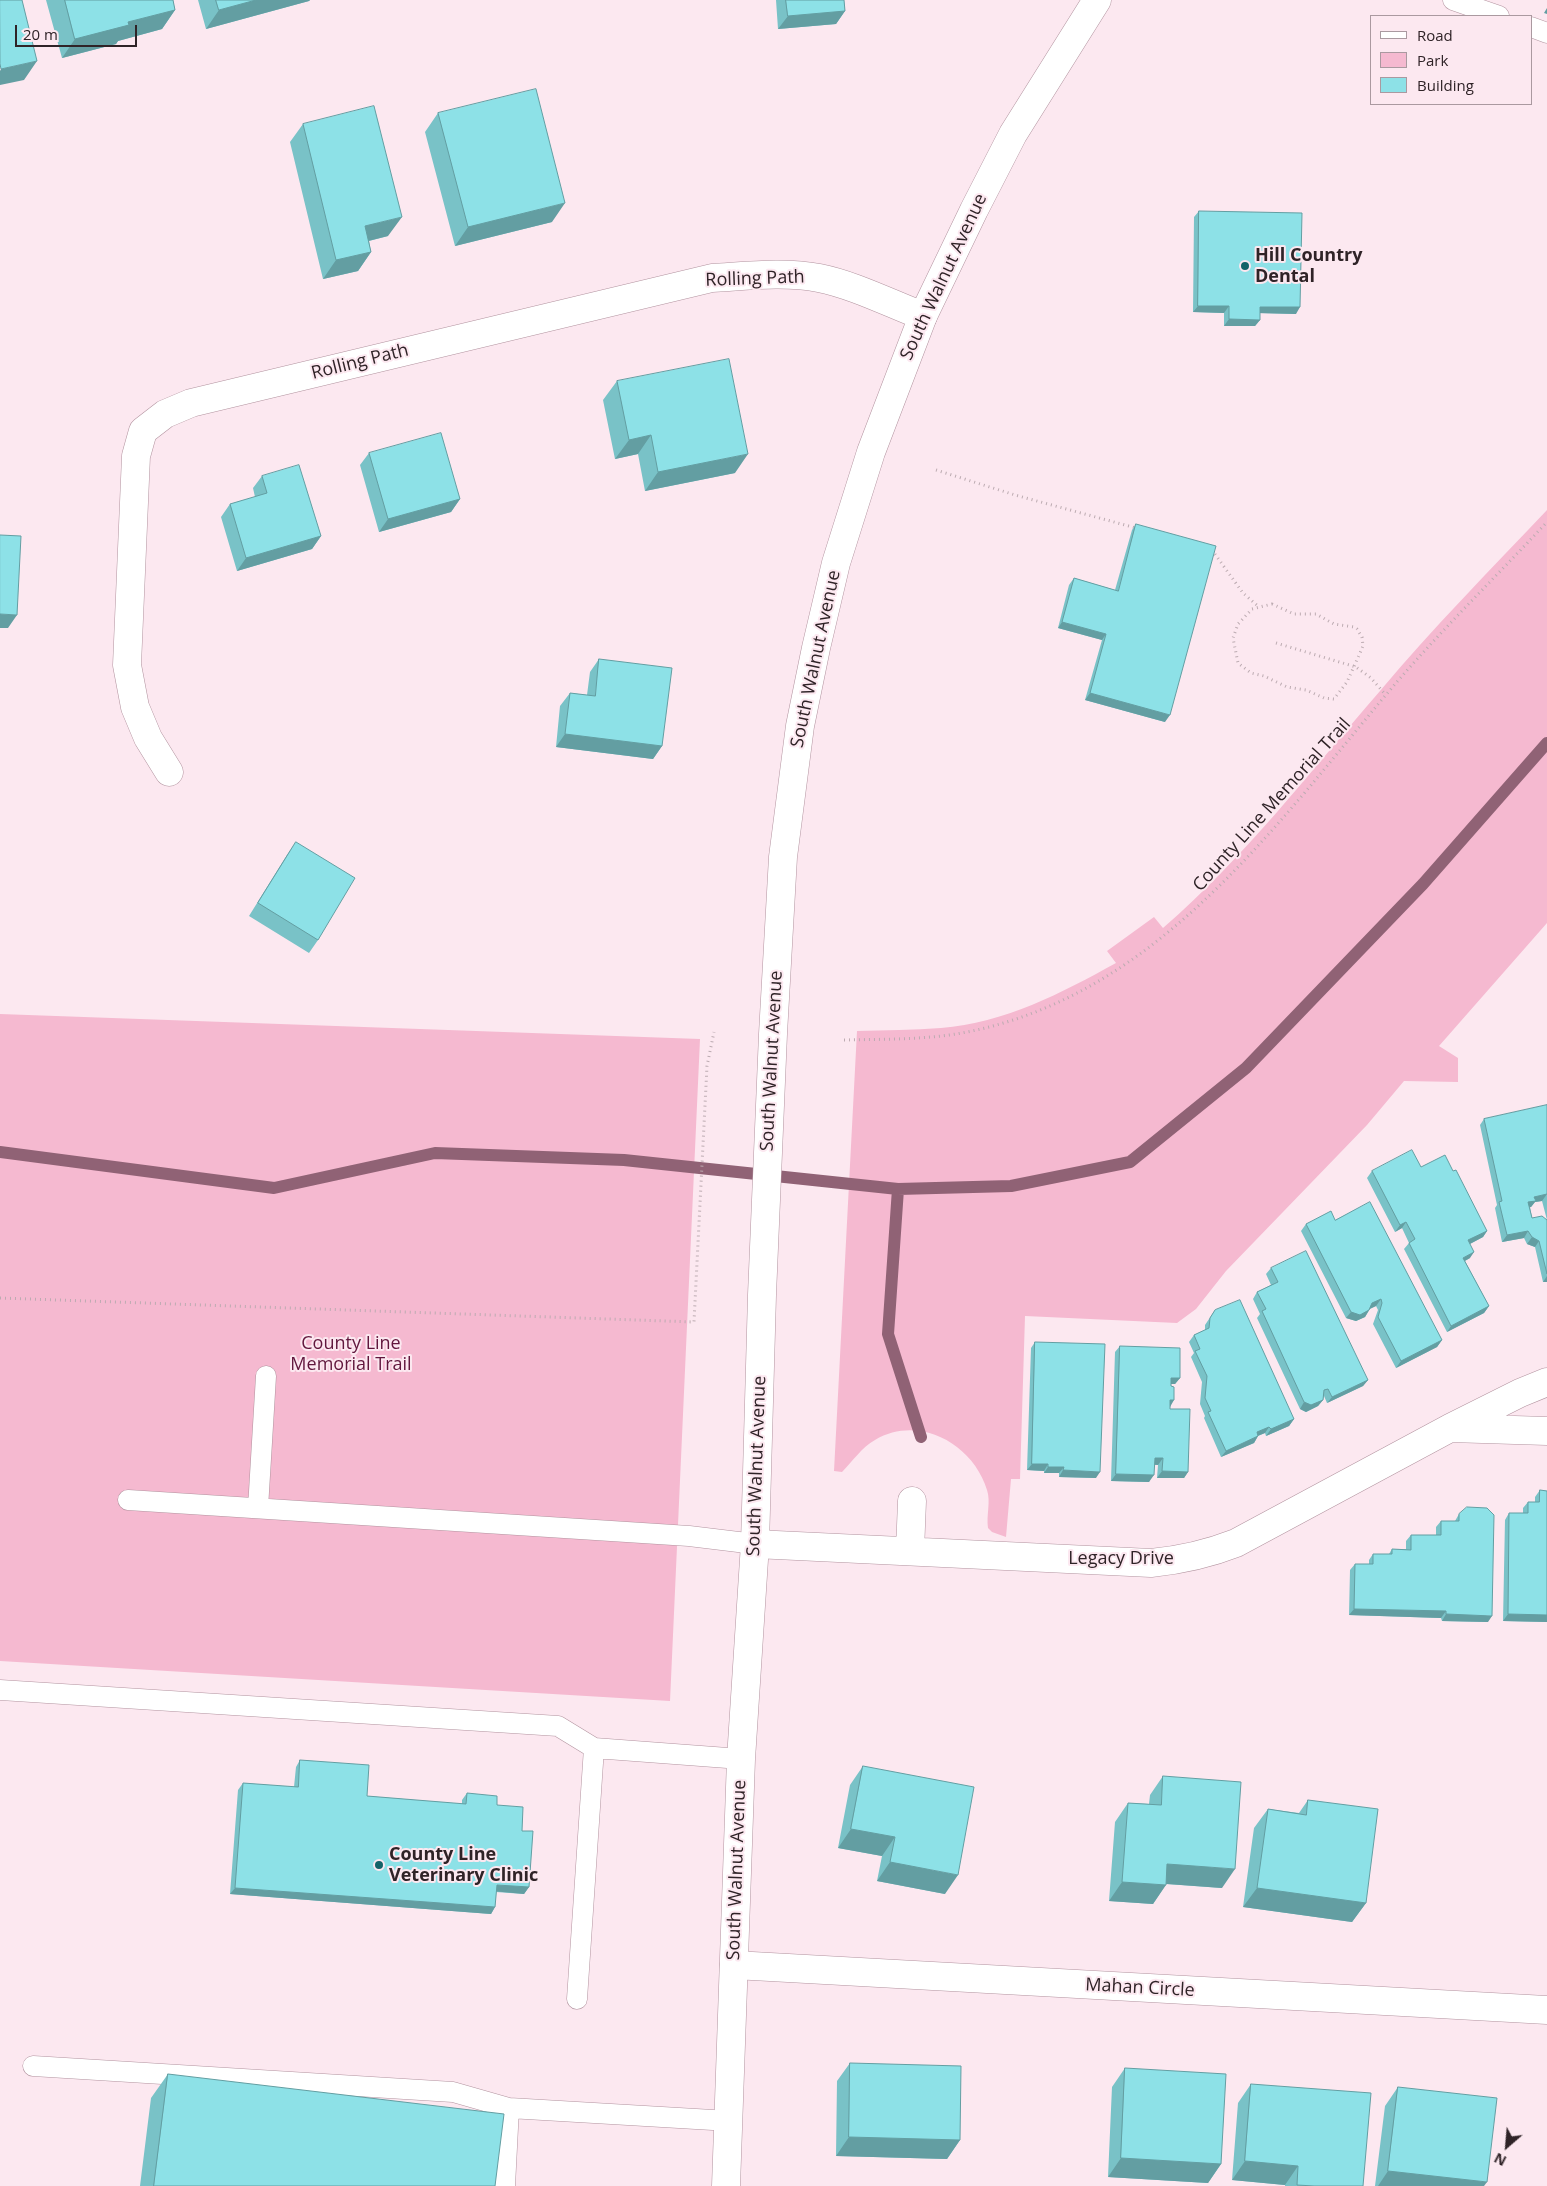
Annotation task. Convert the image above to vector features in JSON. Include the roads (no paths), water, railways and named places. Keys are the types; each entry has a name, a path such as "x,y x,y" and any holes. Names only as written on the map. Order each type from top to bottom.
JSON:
{"street":[{"name":"South Walnut Avenue","path":"726,2186 730,2121 741,1759 755,1544 762,1295 782,857 800,726 836,563 871,452 923,316 974,210 1014,134 1097,0"},
{"name":"Rolling Path","path":"169,772 148,738 135,707 127,665 136,456 143,431 165,414 190,404 673,285 712,278 788,275 818,278 852,288 923,316"},
{"name":"Legacy Drive","path":"755,1544 1151,1563 1181,1560 1208,1554 1236,1543 1450,1428 1520,1393 1547,1382"},
{"name":"Legacy Drive","path":"1450,1428 1547,1430"},
{"path":"910,1552 912,1501"},
{"name":"Mahan Circle","path":"734,1965 1547,2010"}],"lane":[{"path":"1453,0 1496,15"},
{"path":"1532,27 1547,33"},
{"path":"258,1508 266,1376"},
{"path":"128,1500 689,1536 755,1544"},
{"path":"0,1690 558,1726 594,1748 741,1759"},
{"path":"577,1999 594,1748"},
{"path":"33,2066 453,2092 509,2108 730,2121"},
{"path":"505,2186 509,2108"}],"waterway":[{"path":"0,1152 274,1188 435,1153 624,1160 898,1189 1011,1186 1130,1162 1246,1068 1423,884 1547,743"},
{"path":"898,1189 888,1334 921,1437"}],"place":[{"name":"Hill Country Dental","path":"1245,266"},
{"name":"County Line Veterinary Clinic","path":"379,1865"}],"park label":[{"name":"County Line Memorial Trail","path":"351,1354"}]}
